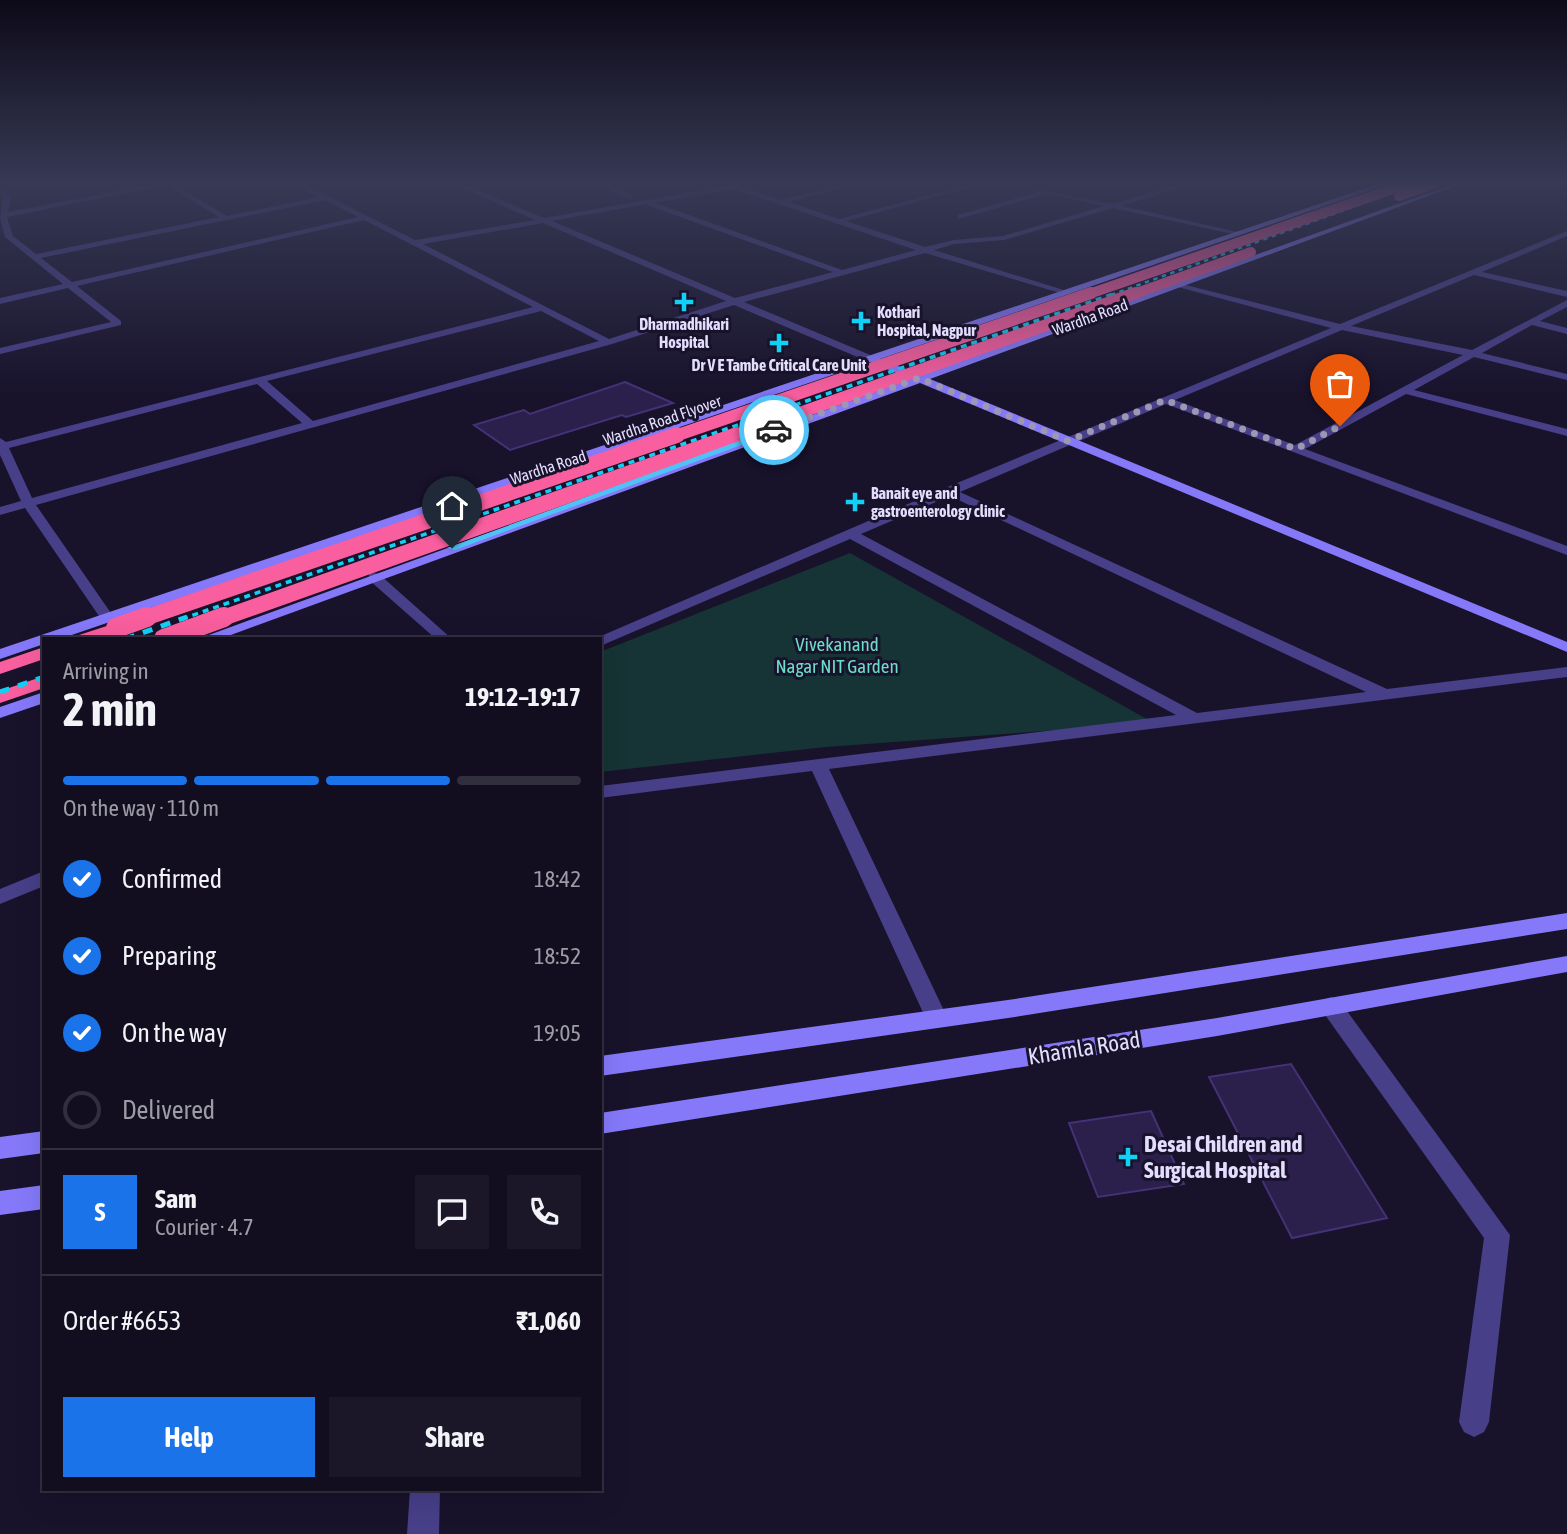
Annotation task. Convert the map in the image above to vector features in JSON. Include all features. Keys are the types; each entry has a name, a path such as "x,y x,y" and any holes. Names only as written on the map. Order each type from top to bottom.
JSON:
{"highway":[{"name":"Wardha Road Flyover","path":"91,637 1202,255"},
{"path":"170,637 1240,255"},
{"path":"0,668 42,654"},
{"path":"0,697 42,683"}],"street":[{"path":"0,351 118,323 30,255"},
{"path":"33,257 45,255"},
{"path":"0,301 204,255"},
{"path":"437,255 608,342"},
{"path":"626,255 871,359 1567,647"},
{"path":"793,255 841,272"},
{"path":"0,512 608,342 736,301 907,255"},
{"path":"940,255 1064,293"},
{"name":"Wardha Road","path":"49,637 1173,255"},
{"name":"Wardha Road","path":"210,637 919,378 1266,255"},
{"path":"602,640 1165,400 1515,255"},
{"path":"1473,272 1567,294"},
{"path":"1181,285 1340,327 1470,353 1567,377"},
{"path":"1296,449 1567,303"},
{"path":"106,617 28,503 1,444 542,308"},
{"path":"1530,322 1567,331"},
{"path":"259,380 311,425"},
{"path":"1407,391 1567,433"},
{"path":"1165,400 1567,551"},
{"path":"949,492 1386,695"},
{"path":"850,534 1194,718"},
{"path":"374,577 443,637"},
{"name":"Wardha Road","path":"0,654 42,639"},
{"path":"602,792 1567,672"},
{"path":"0,713 42,698"},
{"path":"818,765 937,1019"},
{"path":"0,897 42,879"},
{"path":"602,1066 937,1019 1567,921"},
{"name":"Khamla Road","path":"602,1124 1203,1030 1567,964"},
{"path":"1331,1006 1497,1235 1474,1423"},
{"path":"0,1148 42,1142"},
{"path":"0,1203 42,1197"},
{"path":"423,1534 425,1491"}],"green space":[{"name":"Vivekanand Nagar NIT Garden","path":"850,553 1154,723 826,747 602,772 602,651"}],"building":[{"path":"625,382 673,403 626,417 622,415 510,450 474,425 524,410 530,414"},
{"path":"1291,1064 1387,1218 1292,1238 1209,1077"},
{"path":"1151,1111 1184,1184 1098,1197 1069,1123"}],"railway":[{"path":"1111,295 1222,255"},
{"path":"182,619 1116,293"},
{"path":"131,637 187,617"},
{"path":"0,692 42,678"}],"way so far":[{"path":"774,430 919,378 1068,441 1165,400 1296,449 1340,426"}],"place":[{"name":"Dharmadhikari Hospital","path":"684,302"},
{"name":"Kothari Hospital, Nagpur","path":"861,321"},
{"name":"Dr V E Tambe Critical Care Unit","path":"779,343"},
{"name":"Banait eye and gastroenterology clinic","path":"855,502"},
{"name":"Desai Children and Surgical Hospital","path":"1128,1157"}],"route":[{"path":"452,548 774,430"}]}
